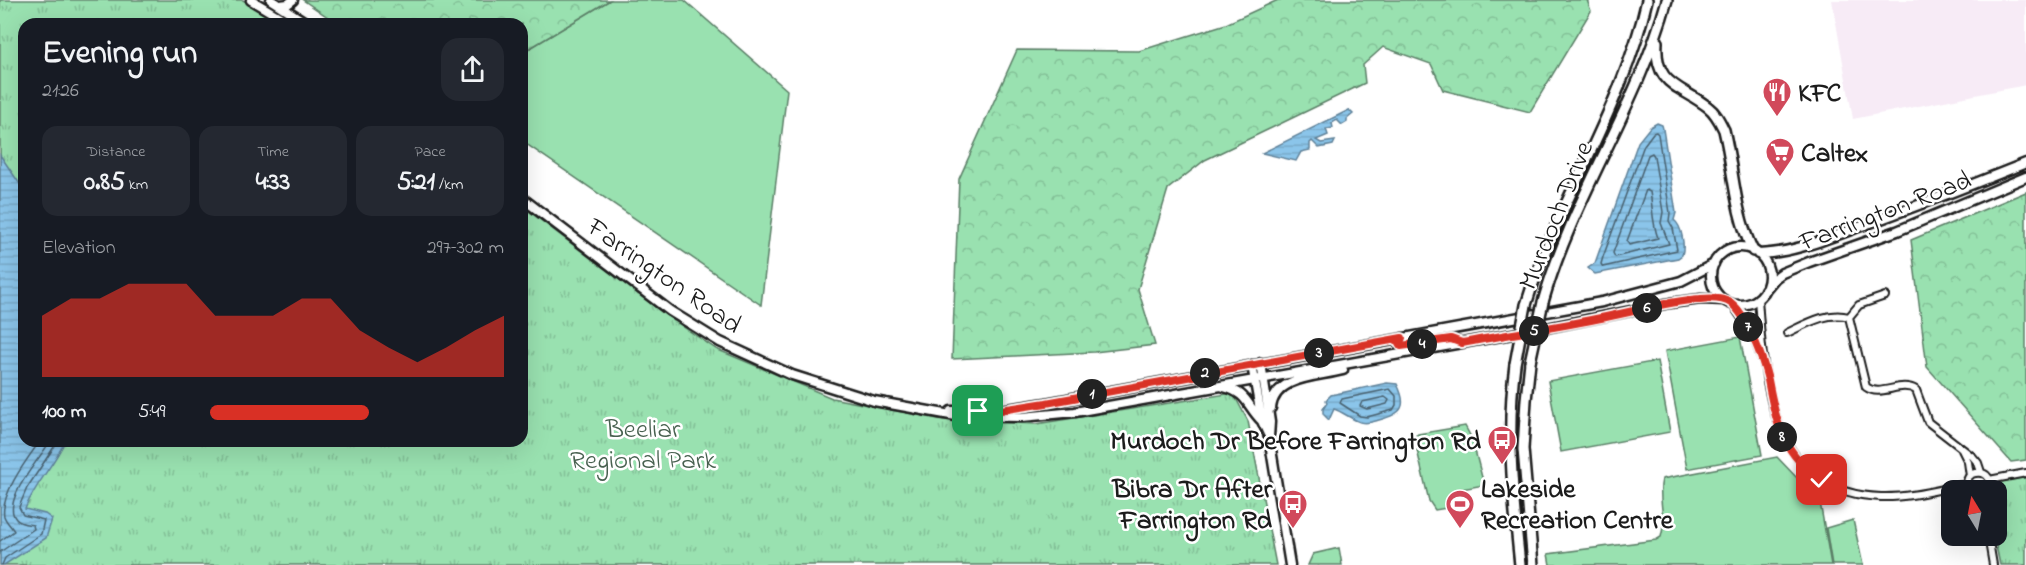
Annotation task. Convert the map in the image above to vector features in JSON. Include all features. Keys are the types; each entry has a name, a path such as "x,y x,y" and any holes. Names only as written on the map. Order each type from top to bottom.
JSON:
{"main road":[{"path":"252,0 269,6 290,3 294,0"},
{"path":"252,0 281,18"},
{"path":"271,0 281,3"},
{"name":"Murdoch Drive","path":"1520,565 1510,450 1510,417 1515,364 1526,305 1549,242 1620,86 1632,55 1647,0"},
{"name":"Murdoch Drive","path":"1533,565 1524,482 1523,449 1530,362 1543,302 1565,238 1657,33 1667,0"},
{"path":"281,3 281,13 292,18"},
{"path":"1657,33 1656,56 1658,68 1664,78 1709,108 1718,118 1724,130 1744,233 1755,252 1763,260 1769,274 1765,290 1758,298 1746,304 1728,302 1712,284 1714,264 1721,255 1734,248 1755,252"},
{"name":"Farrington Road","path":"1755,252 1775,253 1802,247 1891,216 2026,163"},
{"name":"Farrington Road","path":"1765,290 1782,273 1897,231 2026,177"},
{"name":"Farrington Road","path":"528,203 670,311 720,342 764,364 819,385 874,401 956,416 1022,417 1076,412 1605,318 1670,303 1701,299 1728,302"},
{"name":"Farrington Road","path":"930,411 1001,410 1602,302 1681,281 1714,264"},
{"path":"1402,338 1399,343 1401,346 1451,339 1462,343"},
{"path":"1266,421 1275,393 1282,386 1343,370 1372,359"},
{"path":"1261,363 1259,379 1290,565"},
{"path":"1252,365 1259,379"},
{"path":"1222,387 1242,393 1253,411 1266,421"}],"street":[{"path":"294,0 298,18"},
{"path":"1849,317 1859,305 1885,296"},
{"path":"1758,298 1760,335 1776,421 1785,442 1800,463 1822,480 1856,493 1883,497 1941,490"},
{"path":"1728,302 1753,335 1766,372"},
{"path":"1787,333 1829,315 1838,314 1849,317"},
{"path":"1849,317 1866,387 1876,391 1904,386 1914,388 1921,398 1927,420 1976,459 1981,472 1989,480 2026,473"},
{"path":"1961,449 1968,462 1970,480"},
{"path":"1970,476 1974,472 1981,472"},
{"path":"1990,546 1994,565"}],"shaded area":[{"path":"1832,0 2026,0 2026,85 1853,119"}],"green space":[{"name":"Beeliar Regional Park","path":"0,0 243,0 272,18 18,18 18,447 528,447 528,211 663,313 716,349 832,398 943,420 1036,424 1233,393 1248,421 1276,565 0,565"},
{"path":"303,0 610,0 528,49 528,18 329,18"},
{"path":"610,0 684,0 787,90 761,305 528,145 528,49"},
{"path":"1278,0 1587,0 1591,11 1530,112 1443,90 1431,64 1383,47 1363,65 1365,83 1205,160 1168,189 1138,289 1155,345 1094,352 952,359 959,179 1017,50 1139,51 1226,24"},
{"path":"2026,192 2026,460 2011,462 1927,367 1911,240"},
{"path":"1740,337 1762,455 1687,469 1665,351"},
{"path":"1657,361 1670,432 1561,452 1548,381"},
{"path":"1465,426 1472,439 1484,485 1456,490 1459,506 1435,510 1429,501 1414,437 1418,434"},
{"path":"1777,457 1820,502 1831,565 1550,565 1548,554 1656,540 1661,537 1663,530 1662,479"},
{"path":"2026,477 2026,565 2000,565 1996,546 2007,546 2007,481"},
{"path":"1853,520 1863,565 1832,565 1826,528"},
{"path":"1339,548 1342,565 1308,565 1313,554"}],"water":[{"path":"1349,110 1353,114 1347,122 1342,125 1337,120 1332,123 1333,128 1326,129 1328,135 1316,140 1321,143 1335,141 1333,145 1319,148 1312,141 1310,150 1301,152 1296,161 1262,153"},
{"path":"1657,123 1662,125 1663,129 1676,213 1674,220 1682,236 1682,255 1678,258 1595,274 1588,268 1595,263 1638,142 1650,127"},
{"path":"0,155 18,181 18,447 62,447 25,509 45,514 52,519 46,538 4,565 0,565"},
{"path":"1387,383 1397,384 1402,403 1398,412 1387,418 1365,423 1334,409 1329,420 1323,414 1326,400 1331,395"}],"place":[{"name":"KFC","path":"1777,118"},
{"name":"Caltex","path":"1780,178"},
{"name":"Murdoch Dr Before Farrington Rd","path":"1502,466"},
{"name":"Bibra Dr After Farrington Rd","path":"1293,530"},
{"name":"Lakeside Recreation Centre","path":"1460,530"}],"route":[{"path":"978,411 1046,403 1402,338 1399,341 1401,346 1451,339 1462,343 1605,318 1670,303 1701,299 1724,300 1732,304 1753,335 1766,372 1778,428 1785,442 1800,463 1822,480"}]}
